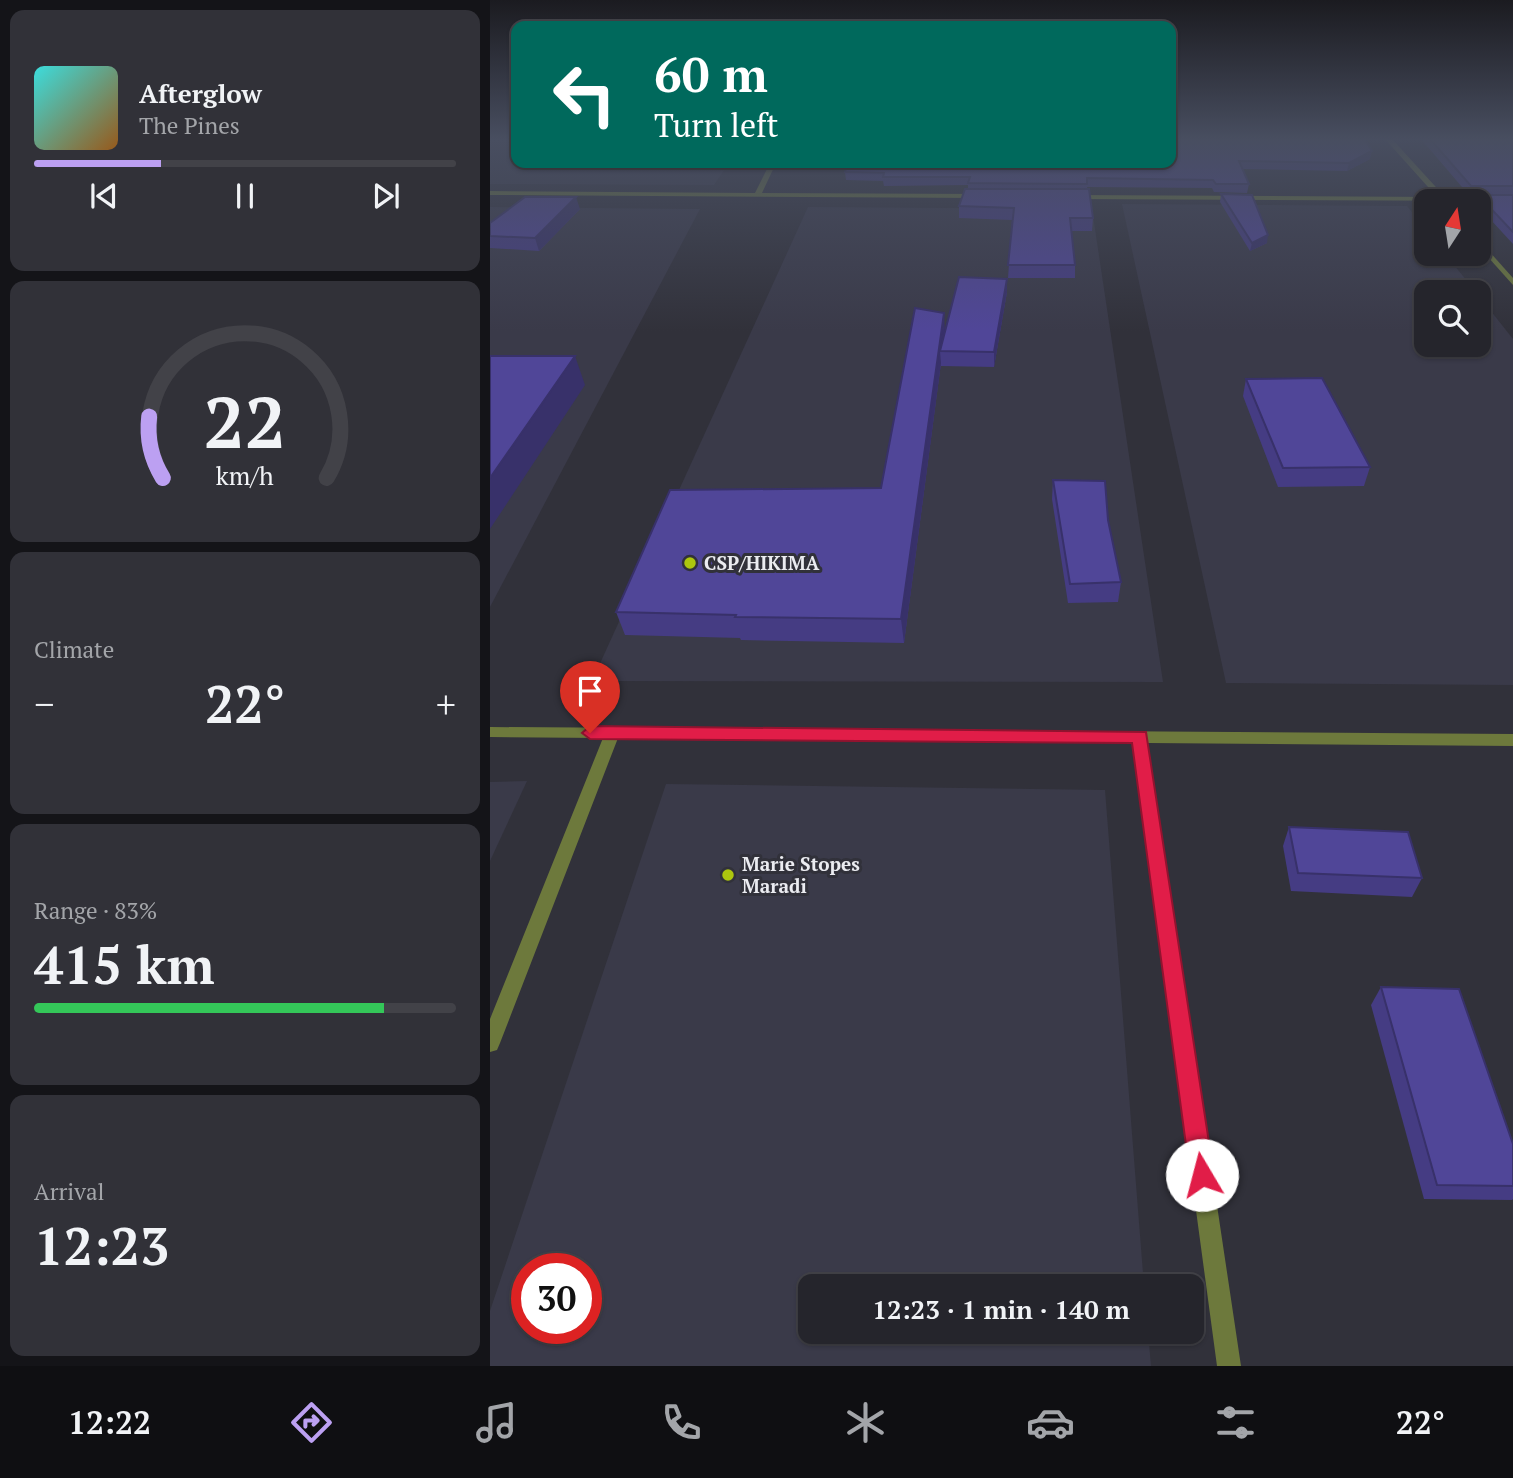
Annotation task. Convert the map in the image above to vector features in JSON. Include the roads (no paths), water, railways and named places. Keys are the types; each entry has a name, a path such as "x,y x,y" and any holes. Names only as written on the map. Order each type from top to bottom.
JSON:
{"street":[{"path":"1491,257 1513,284"},
{"path":"490,732 1513,740"},
{"path":"490,1043 613,733"},
{"path":"1140,737 1230,1366"}],"place":[{"name":"CSP/HIKIMA","path":"690,563"},
{"name":"Marie Stopes Maradi","path":"728,875"}]}
